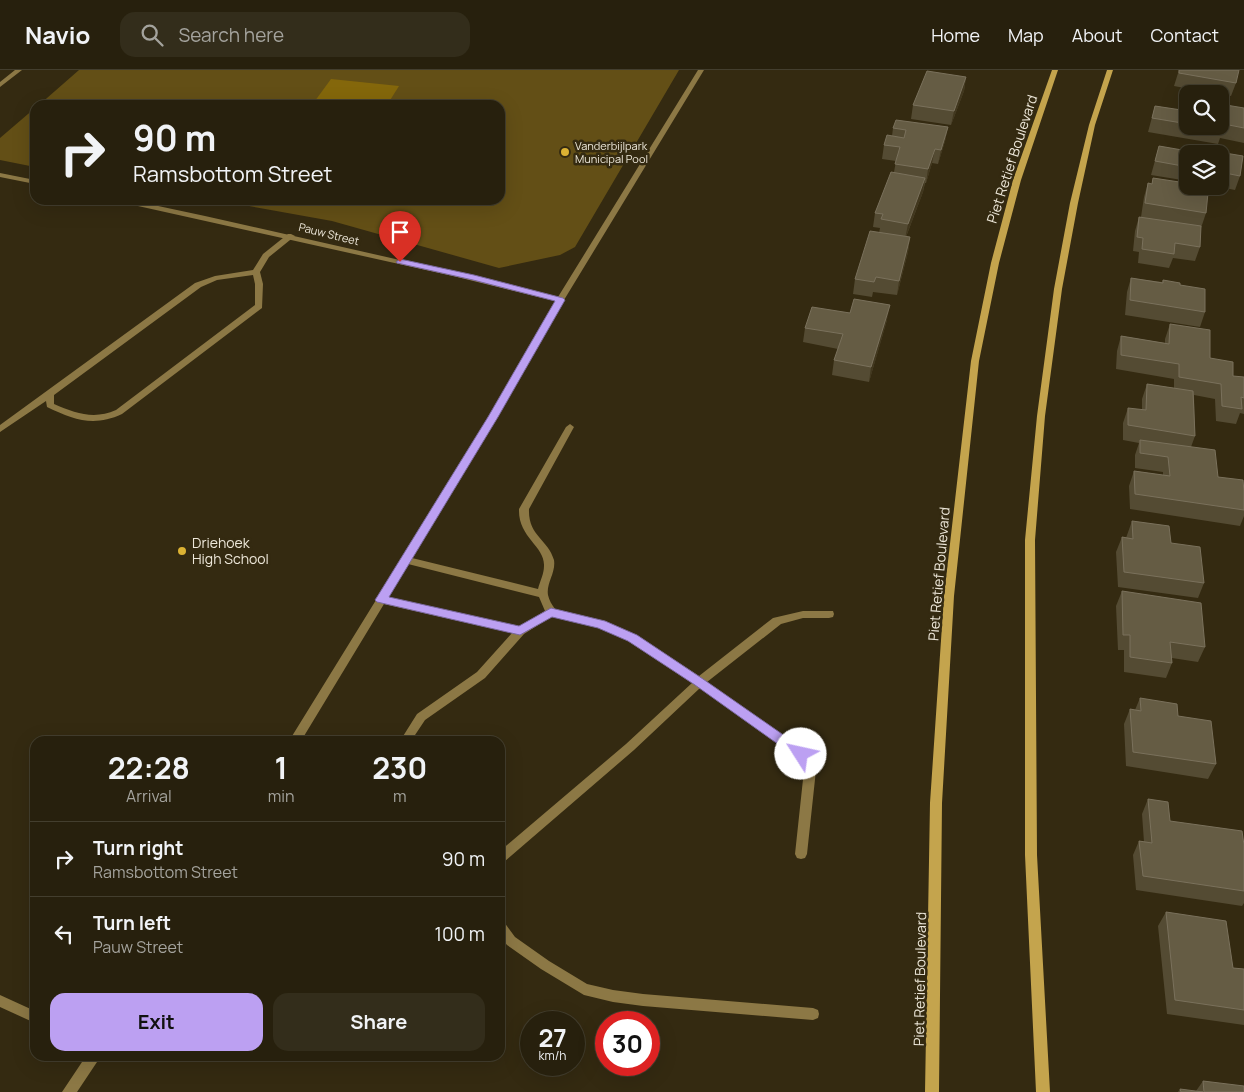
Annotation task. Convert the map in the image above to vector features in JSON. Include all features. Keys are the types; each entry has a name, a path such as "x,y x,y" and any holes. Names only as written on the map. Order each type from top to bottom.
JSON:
{"street":[{"path":"0,85 19,70"},
{"path":"298,736 493,417 560,300 701,70"},
{"name":"Piet Retief Boulevard","path":"932,1092 936,803 949,596 975,362 995,263 1016,180 1055,70"},
{"path":"1043,1092 1031,855 1030,540 1041,416 1058,289 1074,204 1092,126 1110,70"},
{"path":"0,175 30,181"},
{"name":"Pauw Street","path":"144,205 474,277 560,300"},
{"path":"50,394 50,405 74,417 98,420 109,418 119,412 259,306 259,284 256,272 266,256 291,236"},
{"path":"0,429 198,285 215,278 256,272"},
{"path":"551,612 543,594 550,568 547,556 529,533 523,516 524,508 570,428"},
{"path":"406,560 543,594"},
{"path":"381,600 520,631"},
{"path":"408,736 421,717 436,704 481,675 520,631 551,612 601,624 632,638 699,682 801,754 810,770 801,854"},
{"path":"505,854 630,747 699,682 777,621 790,615 829,614"},
{"path":"505,933 511,941 584,989 613,996 643,1000 813,1014"},
{"path":"0,1001 30,1016"},
{"path":"69,1092 91,1061"}],"shaded area":[{"name":"Vanderbijlpark Municipal Pool","path":"79,70 679,70 575,247 560,255 499,268 332,221 244,205 505,205 505,100 45,100"},
{"path":"331,79 399,86 390,100 316,100"},
{"path":"30,112 30,166 0,160 0,138"}],"building":[{"path":"1179,70 1239,70 1236,83 1179,73"},
{"path":"927,71 966,77 954,111 913,105"},
{"path":"1155,106 1179,110 1179,122 1152,118"},
{"path":"1229,106 1244,108 1244,128 1229,125"},
{"path":"896,120 948,127 941,150 935,149 928,169 895,164 900,147 884,145 887,135 904,138 906,130 893,128"},
{"path":"1159,146 1179,149 1179,165 1155,161"},
{"path":"1229,154 1243,156 1240,176 1229,174"},
{"path":"891,172 925,178 908,224 881,219 883,214 875,213"},
{"path":"1153,178 1179,182 1179,195 1208,195 1206,213 1145,203 1148,183 1152,184"},
{"path":"1139,217 1201,226 1200,247 1175,243 1174,254 1142,249 1143,238 1137,237"},
{"path":"870,231 910,237 899,281 876,277 874,282 855,279"},
{"path":"1131,278 1163,283 1163,280 1205,289 1205,312 1130,300"},
{"path":"854,299 890,305 871,367 834,360 843,334 805,328 812,307 850,313"},
{"path":"1170,324 1210,330 1210,358 1233,362 1233,376 1244,377 1244,398 1241,397 1242,409 1222,406 1221,384 1179,377 1179,364 1121,355 1121,336 1169,344"},
{"path":"1147,384 1193,391 1195,436 1128,425 1128,408 1146,410"},
{"path":"1140,440 1215,450 1218,477 1243,480 1244,510 1135,494 1134,471 1170,476 1168,457 1140,453"},
{"path":"1132,521 1169,526 1171,543 1200,547 1204,583 1124,572 1122,537 1133,539"},
{"path":"1122,591 1201,603 1205,647 1170,642 1172,663 1130,657 1130,635 1123,635"},
{"path":"1140,698 1177,704 1178,716 1211,721 1216,764 1133,752 1130,709 1141,711"},
{"path":"1148,799 1168,802 1170,821 1242,831 1244,845 1244,891 1143,876 1139,841 1152,843"},
{"path":"1166,912 1226,921 1233,968 1244,969 1244,1010 1175,1000"},
{"path":"1203,1081 1244,1086 1244,1092 1204,1092"},
{"path":"1180,1089 1203,1092 1181,1092"}],"place":[{"name":"Vanderbijlpark Municipal Pool","path":"565,152"},
{"name":"Driehoek High School","path":"182,551"}],"route":[{"path":"400,262 474,277 560,300 493,417 381,600 520,631 551,612 601,624 632,638 699,682 801,754"}]}
